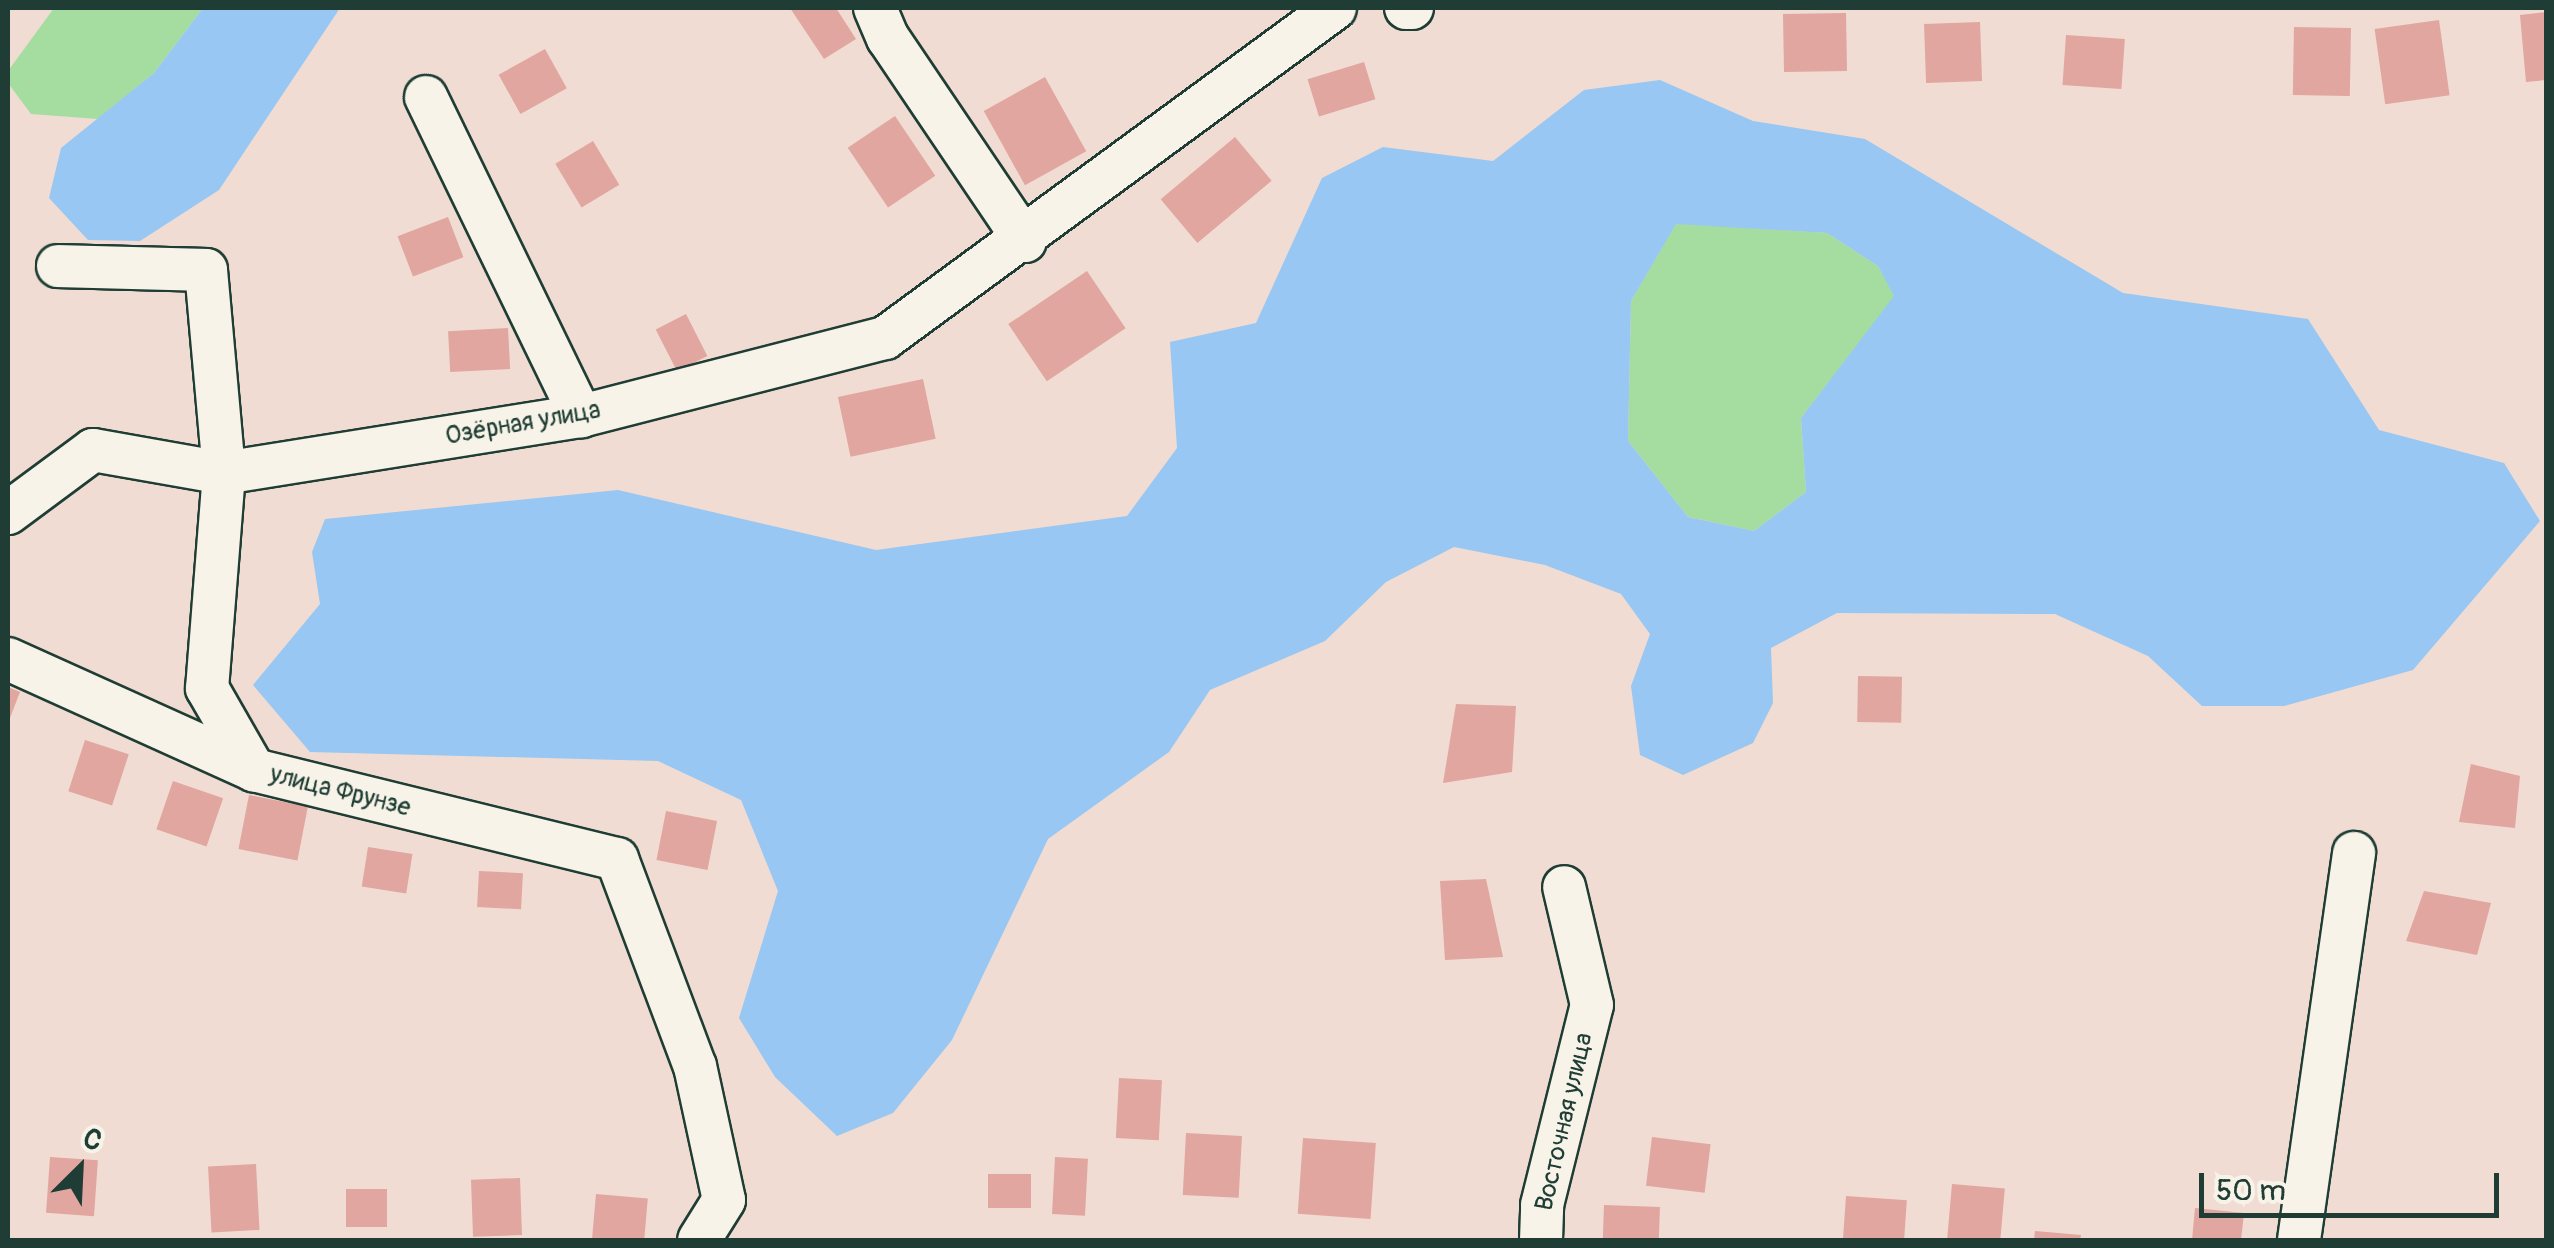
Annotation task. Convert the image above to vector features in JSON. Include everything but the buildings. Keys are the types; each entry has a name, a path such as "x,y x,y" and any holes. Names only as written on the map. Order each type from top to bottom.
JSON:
{"street":[{"path":"875,8 888,38 1025,241"},
{"name":"Озёрная улица","path":"8,514 93,450 224,473 580,416 886,338 1025,241 1166,126 1334,8"},
{"path":"426,98 580,416"},
{"name":"улица Фрунзе","path":"58,266 206,270 224,473 207,688 254,770 617,859 695,1066 724,1200 699,1240"},
{"path":"8,659 254,770"},
{"path":"2300,1240 2354,853"},
{"name":"Восточная улица","path":"1541,1240 1542,1206 1592,1005 1564,886"}],"green space":[{"path":"54,8 203,8 154,73 98,119 31,114 8,83 8,71"},
{"path":"1676,223 1827,233 1878,266 1895,296 1801,418 1806,492 1754,531 1688,517 1628,441 1631,301"}],"water":[{"path":"203,8 340,8 219,190 140,241 88,240 49,198 61,148 154,73"},
{"path":"1660,80 1753,121 1865,139 2123,293 2308,319 2379,430 2504,463 2540,521 2413,670 2284,706 2202,706 2148,656 2055,614 1837,613 1771,648 1773,703 1753,743 1683,775 1640,755 1631,686 1650,634 1621,594 1545,565 1454,547 1386,582 1325,641 1210,690 1169,752 1048,839 952,1040 893,1113 837,1136 775,1077 739,1018 778,891 741,800 658,761 310,752 253,685 320,604 312,552 325,519 618,490 876,550 1127,516 1177,448 1170,342 1256,323 1322,178 1383,147 1493,161 1584,90","holes":["1676,224 1827,233 1878,266 1894,296 1801,418 1806,492 1754,531 1688,517 1628,441 1631,301"]}]}
